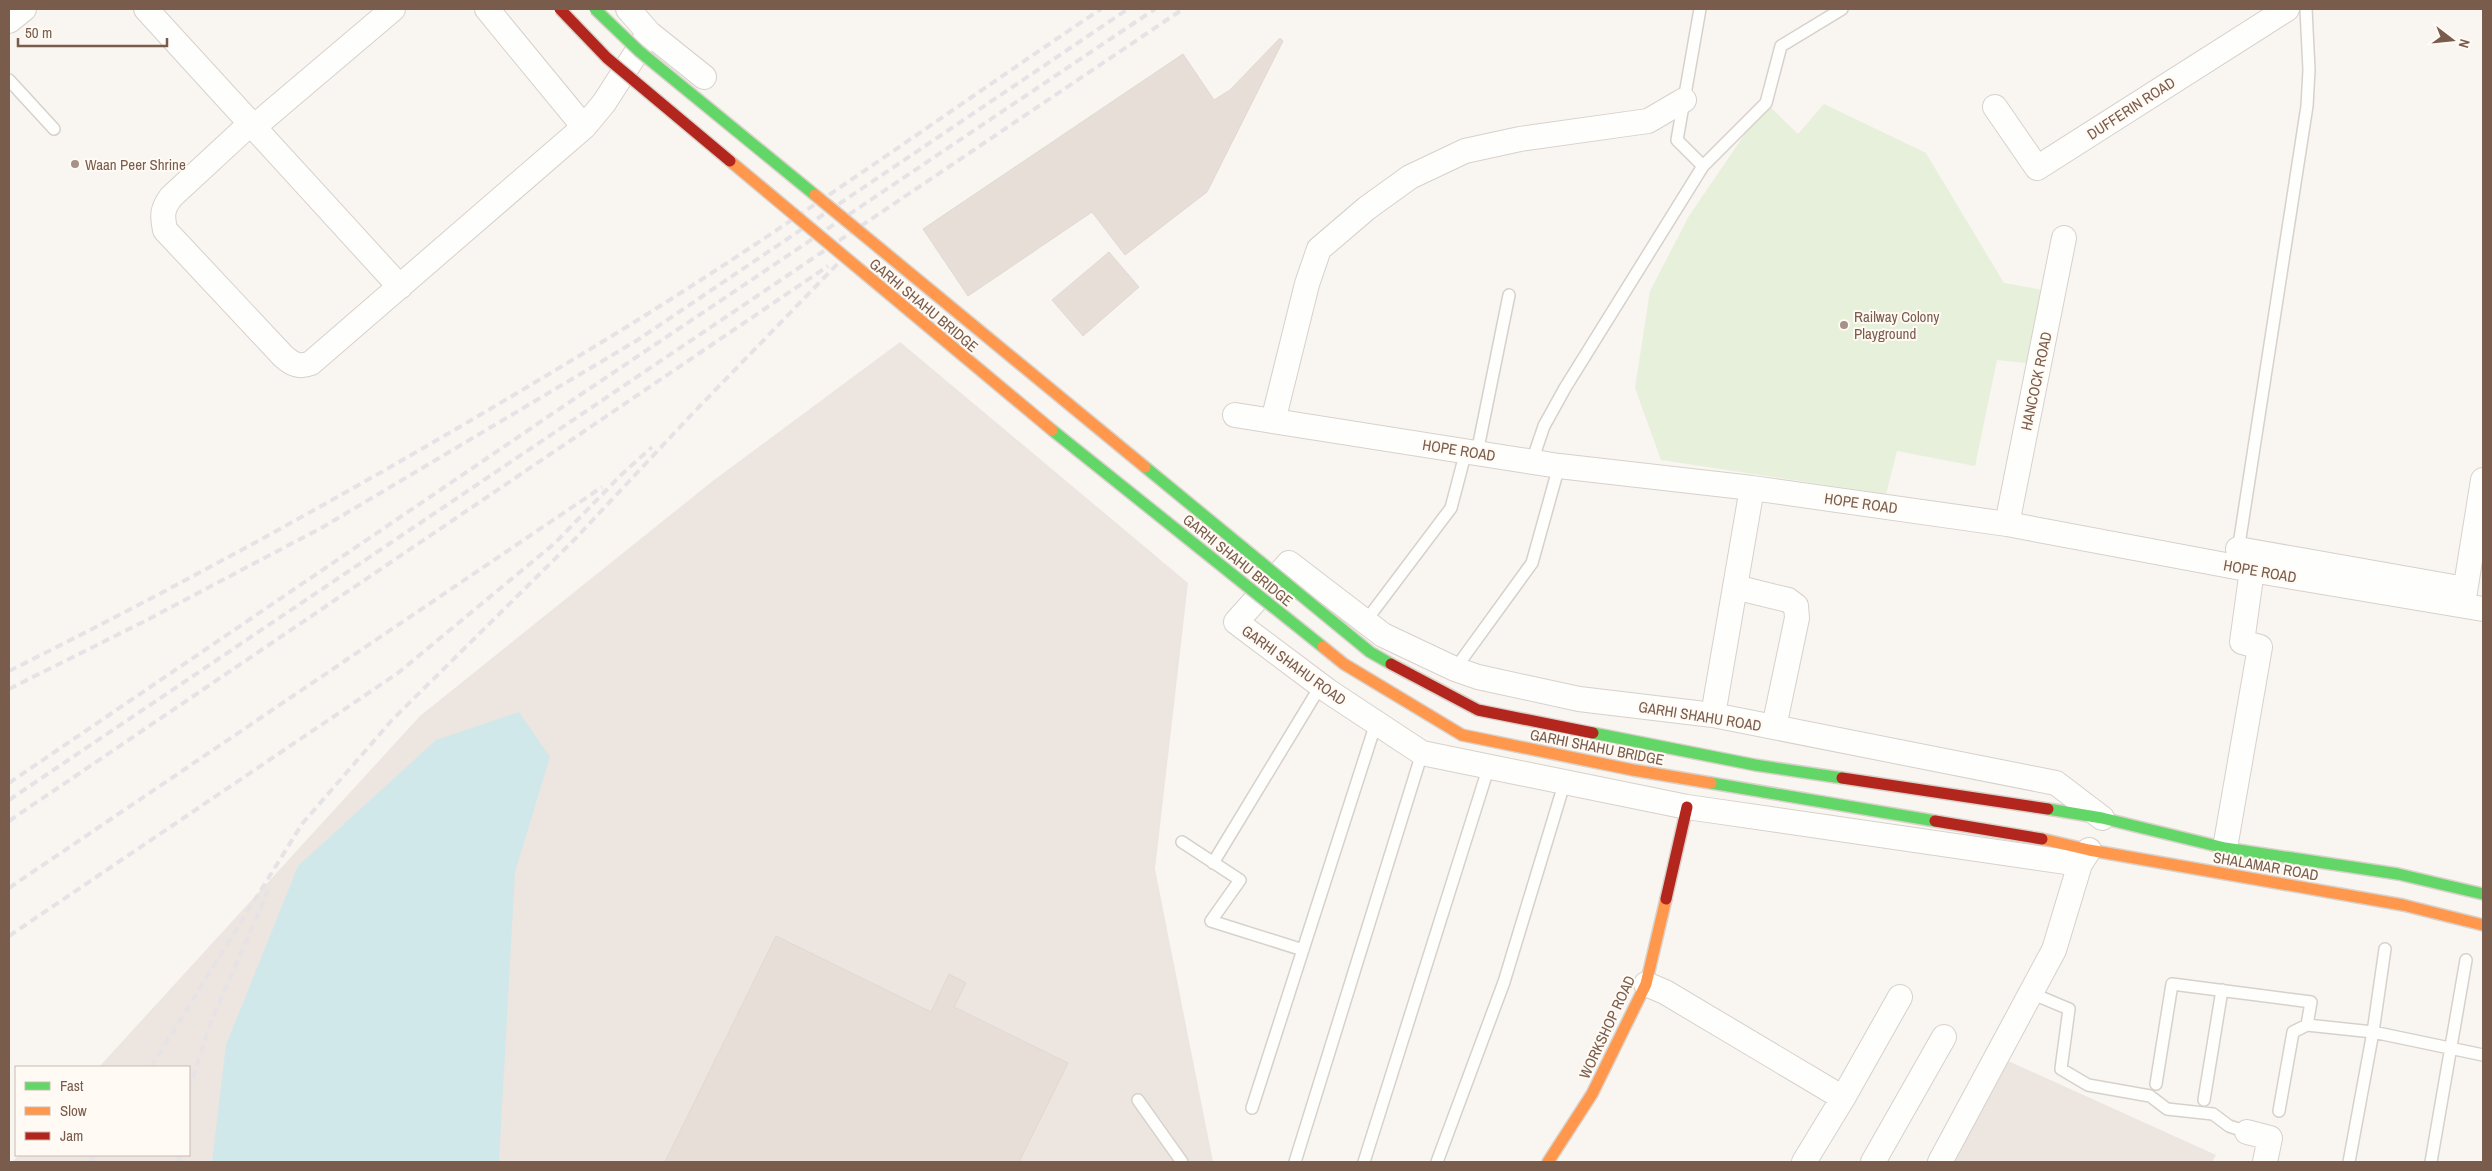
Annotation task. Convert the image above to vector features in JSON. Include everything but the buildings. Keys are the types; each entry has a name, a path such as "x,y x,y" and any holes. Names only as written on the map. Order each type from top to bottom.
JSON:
{"main road":[{"name":"GARHI SHAHU BRIDGE","path":"560,9 607,58 1031,414 1344,664 1462,735 1633,770 2042,839"},
{"name":"GARHI SHAHU BRIDGE","path":"595,9 639,51 1370,652 1431,688 1478,710 1726,760 2048,809"},
{"name":"WORKSHOP ROAD","path":"1548,1162 1592,1094 1646,984 1687,807"},
{"name":"SHALAMAR ROAD","path":"2048,809 2102,818 2225,848 2398,874 2483,894"},
{"name":"SHALAMAR ROAD","path":"2042,839 2084,857 2404,905 2483,925"}],"street":[{"path":"146,9 400,287"},
{"path":"393,9 253,124 163,207 162,216 165,230 282,356 293,364 303,366 311,364 584,128 604,103 649,33"},
{"path":"487,9 584,128"},
{"path":"628,9 649,33 704,78"},
{"name":"DUFFERIN ROAD","path":"1995,108 2037,168 2287,9"},
{"path":"1273,421 1307,284 1319,249 1367,208 1410,177 1466,151 1520,139 1648,121 1684,100"},
{"name":"HANCOCK ROAD","path":"2007,524 2064,238"},
{"name":"HOPE ROAD","path":"1235,415 1559,466 1752,488 2007,524 2470,601"},
{"path":"2470,601 2483,480"},
{"path":"1713,715 1752,488"},
{"path":"2225,848 2260,647 2242,642 2242,562"},
{"name":"GARHI SHAHU ROAD","path":"2084,857 1687,807 1422,753 1321,686 1236,622 1289,563 1383,635 1455,668 1478,676 1579,699 1713,715 2056,783 2102,818"},
{"path":"1735,587 1788,600 1796,606 1797,618 1774,727"},
{"path":"1940,1162 2054,950 2084,857"},
{"path":"1646,984 1665,992 1843,1098"},
{"path":"1804,1162 1843,1098 1900,997"},
{"path":"1873,1162 1944,1037"},
{"path":"2247,1132 2270,1138 2265,1162"}],"lane":[{"path":"1700,9 1677,140 1703,166"},
{"path":"1532,461 1544,426 1565,388 1703,166 1766,103 1781,46 1842,9"},
{"path":"2242,562 2307,106 2310,70 2306,9"},
{"path":"9,80 54,129"},
{"path":"1365,622 1451,508 1472,452 1509,295"},
{"path":"1455,668 1532,563 1559,466"},
{"path":"1213,863 1321,686"},
{"path":"1252,1108 1376,723"},
{"path":"1295,1162 1422,753"},
{"path":"1364,1162 1489,766"},
{"path":"1437,1162 1504,982 1564,781"},
{"path":"1182,842 1240,880 1211,921 1302,950"},
{"path":"2349,1162 2373,1032 2385,949"},
{"path":"2431,1162 2452,1050 2466,960"},
{"path":"2156,1084 2172,984 2311,1002 2307,1025"},
{"path":"2204,1100 2222,990"},
{"path":"2031,992 2069,1009 2061,1069 2088,1085 2150,1096 2167,1109 2214,1114 2229,1126 2247,1132"},
{"path":"2279,1111 2292,1032 2307,1025 2373,1032 2483,1055"},
{"path":"1138,1100 1182,1162"}],"shaded area":[{"path":"900,342 1188,583 1155,869 1213,1162 12,1162 18,1156 190,1156 190,1066 100,1066 420,716 714,480"},
{"path":"1997,1056 2216,1155 2212,1162 1940,1162"}],"green space":[{"name":"Railway Colony Playground","path":"1766,103 1798,134 1824,104 1926,153 2004,283 2049,291 2035,364 1997,360 1975,466 1897,451 1886,494 1661,460 1635,388 1650,291 1689,216"}],"water":[{"path":"519,712 550,757 515,872 499,1162 212,1162 226,1045 298,866 436,740"}],"railway":[{"path":"9,671 240,551 391,467 541,379 738,256 1101,9"},
{"path":"9,689 145,621 323,527 636,341 1128,9"},
{"path":"9,783 577,397 1155,9"},
{"path":"9,800 1183,9"},
{"path":"152,1066 302,824 392,720 575,539 694,412 849,252"},
{"path":"9,821 828,266"},
{"path":"9,936 398,673 555,543 621,475 652,447"},
{"path":"9,888 602,487"},
{"path":"190,1087 210,1024 268,891"},
{"path":"90,1162 93,1156"},
{"path":"179,1156 179,1162"}],"traffic: fast":[{"path":"595,9 639,51 815,195"},
{"path":"1052,430 1323,647"},
{"path":"1145,467 1370,652 1391,664"},
{"path":"1593,733 1755,765 1842,778"},
{"path":"1711,783 1935,821"},
{"path":"2048,809 2102,818 2225,848 2398,874 2483,894"}],"traffic: slow":[{"path":"730,161 1052,430"},
{"path":"815,195 1145,467"},
{"path":"1323,647 1344,664 1462,735 1633,770 1711,783"},
{"path":"2042,839 2089,850 2403,905 2483,925"},
{"path":"1548,1162 1592,1094 1646,984 1666,899"}],"traffic: jam":[{"path":"560,9 607,58 730,161"},
{"path":"1391,664 1478,710 1593,733"},
{"path":"1842,778 2048,809"},
{"path":"1666,899 1687,807"},
{"path":"1935,821 2042,839"}],"place":[{"name":"Waan Peer Shrine","path":"75,164"},
{"name":"Railway Colony Playground","path":"1844,325"}]}
